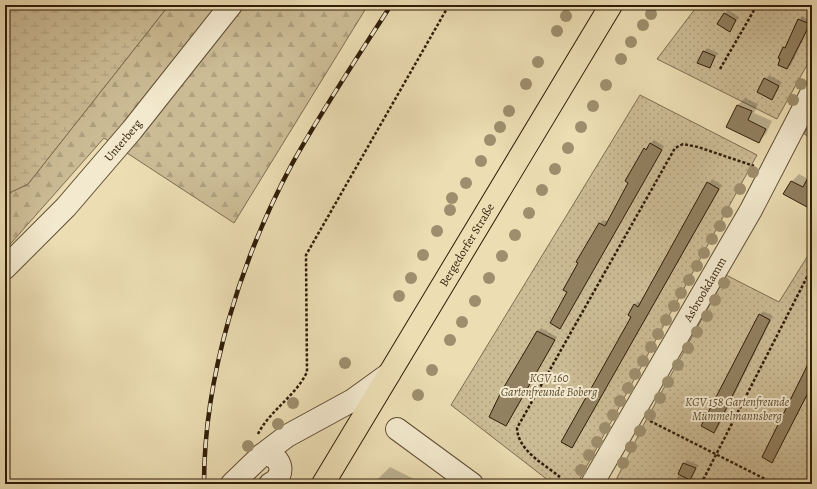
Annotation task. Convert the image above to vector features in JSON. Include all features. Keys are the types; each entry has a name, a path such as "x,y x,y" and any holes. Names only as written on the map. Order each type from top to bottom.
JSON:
{"main road":[{"name":"Bergedorfer Straße","path":"322,484 611,5"}],"street":[{"name":"Unterberg","path":"5,268 71,201 132,130 231,5"},
{"name":"Asbrookdamm","path":"592,484 751,210 812,92"},
{"path":"232,484 258,459 287,436 353,400 389,374"},
{"path":"397,429 472,484"},
{"path":"258,459 268,454 273,457 280,467 278,480 270,484"}],"path":[{"path":"258,459 257,435 263,424 301,385 307,372 306,255 449,5"},
{"path":"720,69 757,5"},
{"path":"560,477 524,448 517,437 517,428 675,148 683,144 698,147 771,172"},
{"path":"701,484 807,276 812,279"},
{"path":"634,413 774,484"}],"green space":[{"path":"5,5 169,5 28,184 5,195"},
{"path":"169,5 368,5 234,223 104,138 5,250 5,195 28,184"},
{"path":"698,5 812,5 812,56 777,119 657,59"},
{"name":"KGV 160 Gartenfreunde Boberg","path":"640,95 757,155 577,484 553,484 451,405"},
{"path":"812,120 812,138 804,134"},
{"name":"KGV 158 Gartenfreunde Mümmelmannsberg","path":"812,249 812,484 614,484 644,424 726,275 779,302"}],"building":[{"path":"724,13 736,20 730,32 717,24"},
{"path":"798,19 810,24 787,69 778,65 780,59 778,58 783,47 785,48"},
{"path":"703,51 715,56 710,68 697,63"},
{"path":"764,78 779,86 772,100 757,92"},
{"path":"737,105 752,111 748,120 766,129 759,143 726,127"},
{"path":"650,143 662,150 560,329 550,323 567,292 563,290 578,263 576,262 599,223 605,226 628,183 625,181 644,148 646,150"},
{"path":"812,170 812,196 807,207 783,194 791,181 803,187"},
{"path":"707,182 719,189 572,448 561,442 631,317 628,315 634,304 638,307"},
{"path":"759,314 770,320 714,433 701,426"},
{"path":"537,331 555,340 506,426 489,417 501,392"},
{"path":"812,356 812,385 772,463 762,457"},
{"path":"683,463 696,468 690,480 678,474"}],"railway":[{"path":"204,484 206,443 218,360 229,319 257,239 274,201 303,144 391,5"}]}
